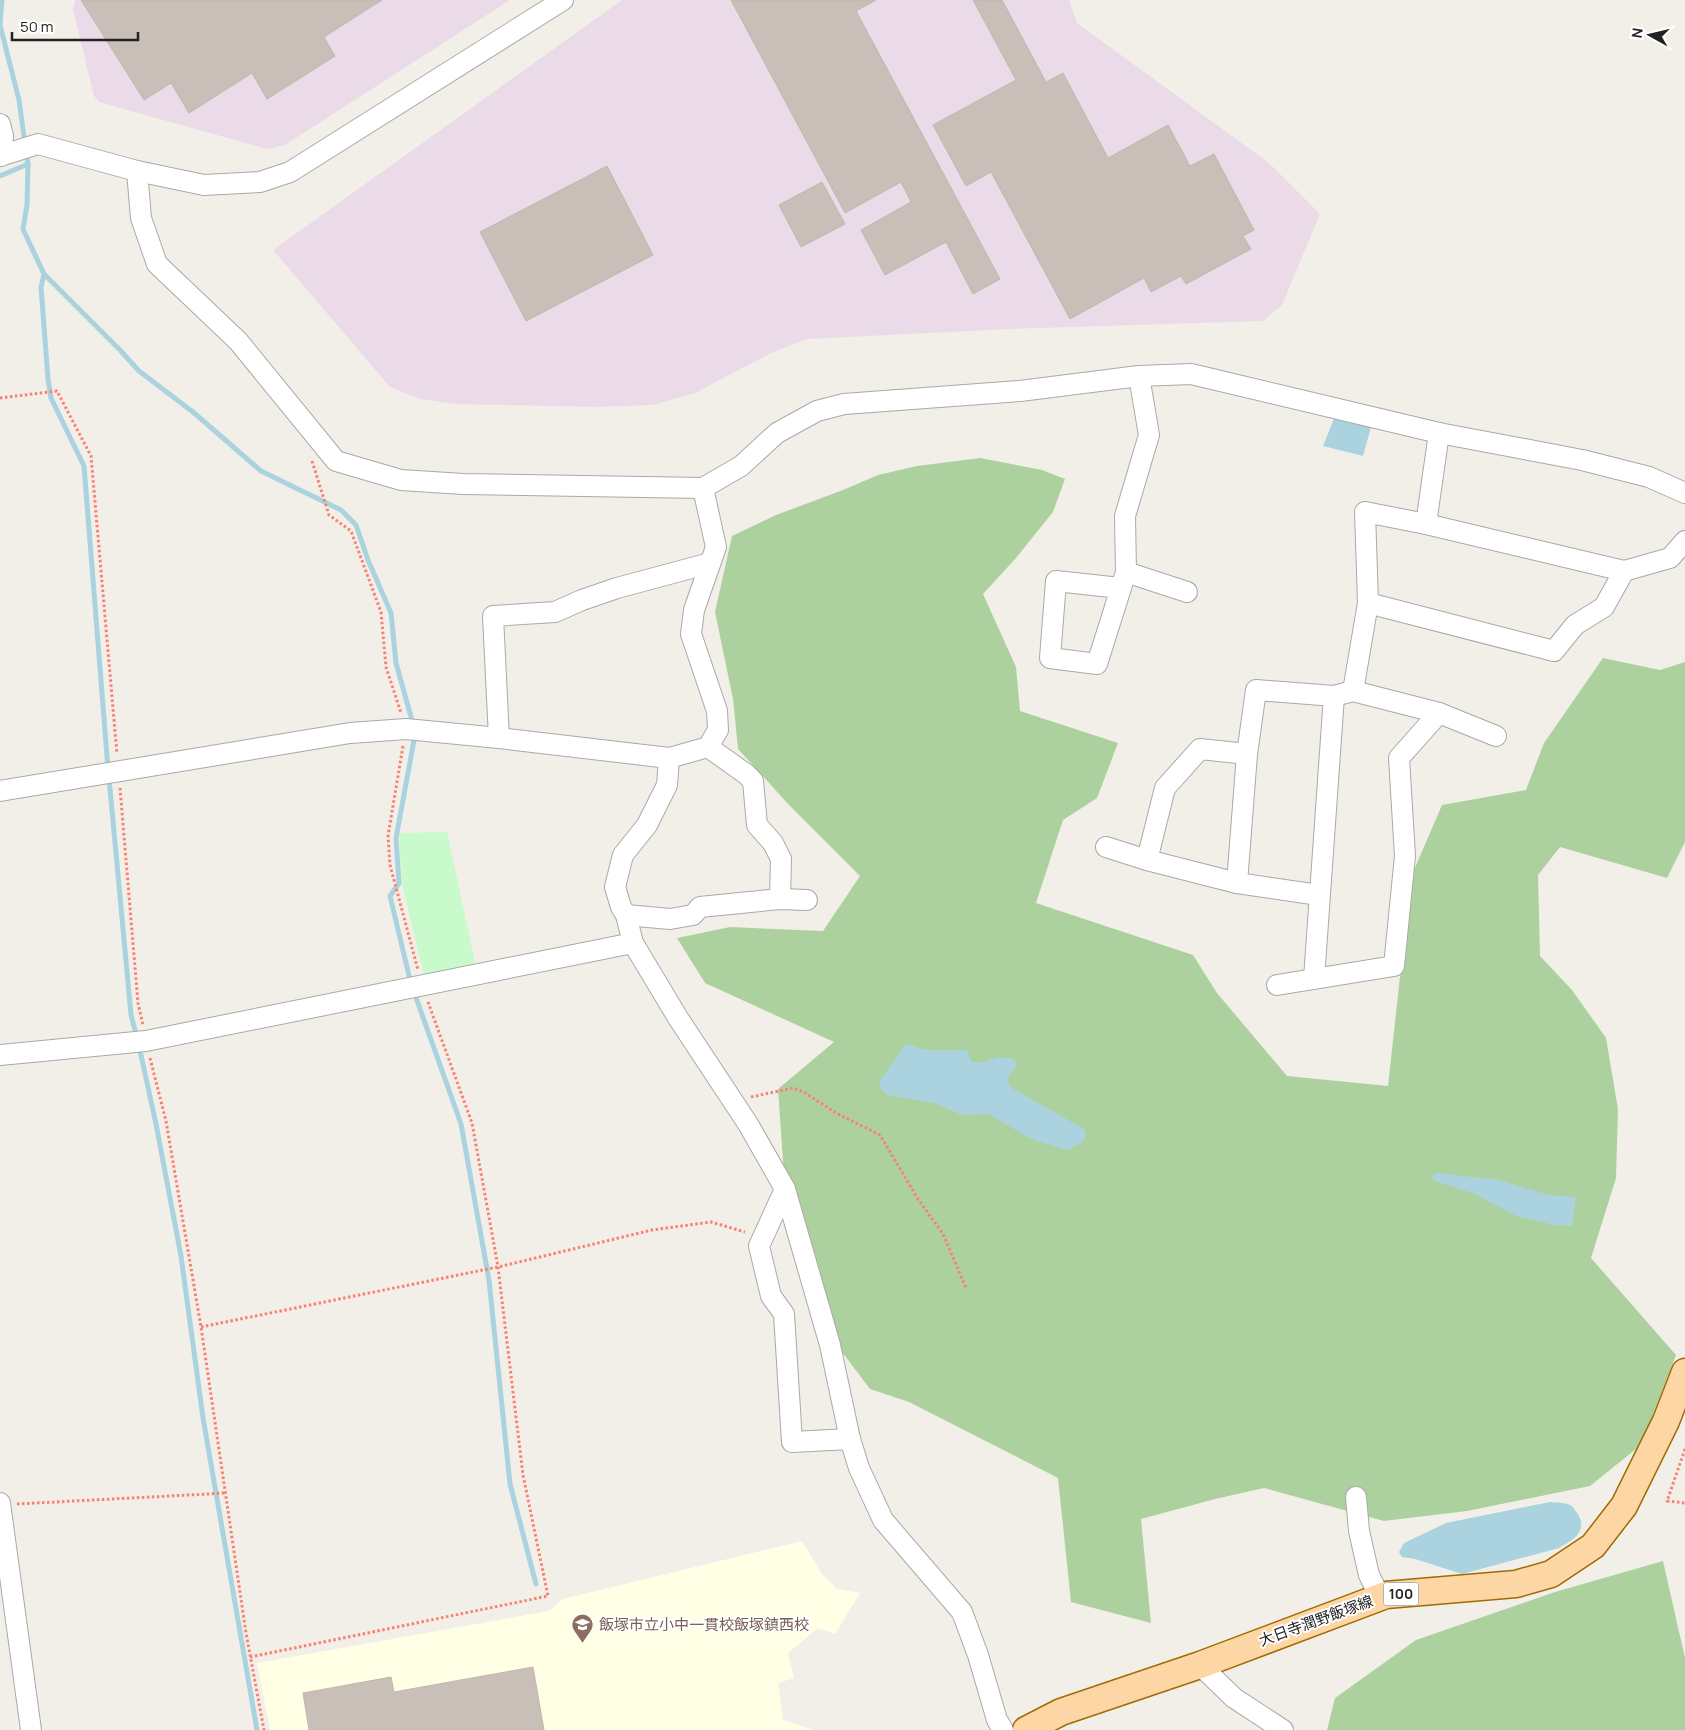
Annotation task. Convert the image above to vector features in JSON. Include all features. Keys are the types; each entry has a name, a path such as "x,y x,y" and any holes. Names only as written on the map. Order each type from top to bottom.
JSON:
{"main road":[{"name":"大日寺潤野飯塚線","path":"1026,1730 1061,1712 1200,1665 1380,1597 1516,1584 1551,1574 1594,1546 1624,1506 1666,1421 1685,1372"}],"street":[{"path":"0,124 3,136 0,156 29,147 204,185 260,182 290,172 563,0"},
{"path":"137,171 141,218 157,264 238,341 336,460 401,480 463,484 703,488 741,466 777,433 817,411 844,404 1020,391 1140,376 1191,374 1439,433 1582,460 1649,477 1685,493"},
{"path":"1140,376 1149,435 1125,516 1123,580 1097,664 1098,662 1050,658 1056,581 1123,580 1187,592"},
{"path":"1426,524 1439,433"},
{"path":"0,791 350,734 406,729 669,758 708,747 718,730 718,711 691,634 694,610 716,547 703,488"},
{"path":"1353,691 1368,603 1365,512 1426,524 1624,572 1670,558 1685,541"},
{"path":"500,738 493,616 555,612 617,588 710,563"},
{"path":"1368,603 1554,651 1575,625 1604,608 1624,572"},
{"path":"1237,883 1247,754 1256,690 1334,696 1353,691 1439,713 1496,736"},
{"path":"1314,979 1334,696"},
{"path":"1277,985 1394,966 1405,856 1400,758 1439,713"},
{"path":"708,747 753,781 758,825 773,844 781,859 780,899"},
{"path":"1147,860 1165,788 1200,749 1247,754"},
{"path":"669,758 666,785 647,825 623,855 615,887 626,916 633,943 678,1018 748,1124 785,1189 830,1345 850,1439 859,1468 883,1520 962,1612 978,1655 997,1720 1003,1730"},
{"path":"1106,846 1147,860 1237,883 1319,895"},
{"path":"626,916 670,918 693,915 700,907 780,899 807,900"},
{"path":"0,1055 146,1042 633,943"},
{"path":"785,1189 759,1246 772,1296 784,1314 792,1442 850,1439"},
{"path":"1356,1497 1359,1530 1369,1575 1380,1597"},
{"path":"0,1504 31,1730"},
{"path":"1200,1665 1234,1698 1283,1730"}],"path":[{"path":"0,398 57,390 91,456 138,1003 166,1121 201,1326 250,1657 264,1730"},
{"path":"250,1657 548,1596 523,1475 498,1267 472,1123 422,986 390,865 388,836 406,729 386,667 381,612 350,531 329,515 311,459"},
{"path":"734,1102 793,1088 804,1092 836,1113 880,1135 918,1199 943,1234 966,1288"},
{"path":"201,1326 498,1267 652,1230 711,1222 744,1230 759,1246"},
{"path":"1685,1449 1667,1501 1685,1503"},
{"path":"0,1504 226,1493"}],"shaded area":[{"path":"75,0 510,0 285,145 267,149 99,102 94,96 73,10"},
{"path":"622,0 1069,0 1077,23 1269,163 1320,214 1282,305 1263,321 1012,329 807,339 771,353 695,393 653,405 595,407 456,404 420,399 390,387 273,250"},
{"name":"飯塚市立小中一貫校飯塚鎮西校","path":"802,1541 822,1574 837,1589 860,1593 835,1634 818,1628 788,1653 794,1678 778,1683 783,1720 814,1730 270,1730 257,1663 549,1611 563,1599"}],"green space":[{"path":"980,458 1042,470 1065,479 1053,512 1016,558 983,594 1016,667 1020,711 1118,743 1097,798 1063,820 1036,903 1193,955 1217,993 1287,1076 1388,1086 1411,877 1442,805 1526,790 1544,743 1603,658 1660,670 1685,662 1685,842 1667,878 1560,847 1538,875 1540,956 1572,990 1606,1038 1618,1109 1616,1178 1591,1258 1676,1355 1641,1445 1590,1486 1467,1511 1384,1521 1264,1488 1141,1519 1151,1623 1071,1602 1058,1478 909,1402 870,1389 823,1327 785,1189 778,1089 834,1042 705,983 677,938 730,927 823,931 860,876 790,806 738,749 733,699 715,612 732,536 776,515 878,475 917,466"},
{"path":"447,832 476,967 428,977 423,972 402,884 399,833"},
{"path":"1663,1561 1685,1658 1685,1730 1327,1730 1335,1698 1416,1640 1555,1592"}],"water":[{"path":"1335,416 1371,427 1363,456 1323,446"},
{"path":"906,1044 925,1050 967,1050 971,1061 979,1063 999,1057 1014,1059 1017,1065 1009,1075 1008,1083 1013,1089 1084,1129 1086,1136 1081,1143 1067,1150 1031,1139 989,1114 962,1115 934,1103 887,1095 879,1086 881,1079"},
{"path":"1437,1173 1498,1180 1549,1195 1576,1197 1572,1226 1555,1225 1517,1216 1473,1193 1435,1181 1431,1177"},
{"path":"1550,1502 1565,1503 1571,1506 1581,1520 1578,1535 1559,1548 1462,1574 1415,1559 1402,1557 1399,1552 1404,1543 1446,1523"}],"building":[{"path":"81,0 382,0 324,37 335,56 267,99 252,73 189,113 171,83 144,100"},
{"path":"731,0 876,0 856,11 1000,279 973,294 946,242 885,275 861,230 911,202 901,182 845,213"},
{"path":"973,0 1002,0 1046,82 1063,73 1108,158 1168,125 1190,166 1214,154 1254,230 1243,236 1251,249 1186,284 1181,276 1151,292 1144,278 1070,319 991,172 966,186 933,125 1016,80"},
{"path":"607,166 653,255 526,321 480,232"},
{"path":"822,182 845,224 801,247 779,205"},
{"path":"533,1667 544,1730 309,1730 303,1693 391,1677 394,1692"}],"waterway":[{"path":"2,0 0,25 19,100 25,144"},
{"path":"26,153 28,164 27,205 23,229 44,274 139,371 193,412 261,471 341,510 356,525 368,560 391,613 396,663 413,724"},
{"path":"0,176 28,164"},
{"path":"44,274 41,287 51,398 84,466 108,769"},
{"path":"411,984 390,896 399,883 396,838 415,735"},
{"path":"109,778 131,1015 137,1038"},
{"path":"414,992 461,1124 489,1280 510,1484 536,1584"},
{"path":"139,1046 181,1256 203,1418 257,1730"}],"place":[{"name":"飯塚市立小中一貫校飯塚鎮西校","path":"583,1644"}]}
